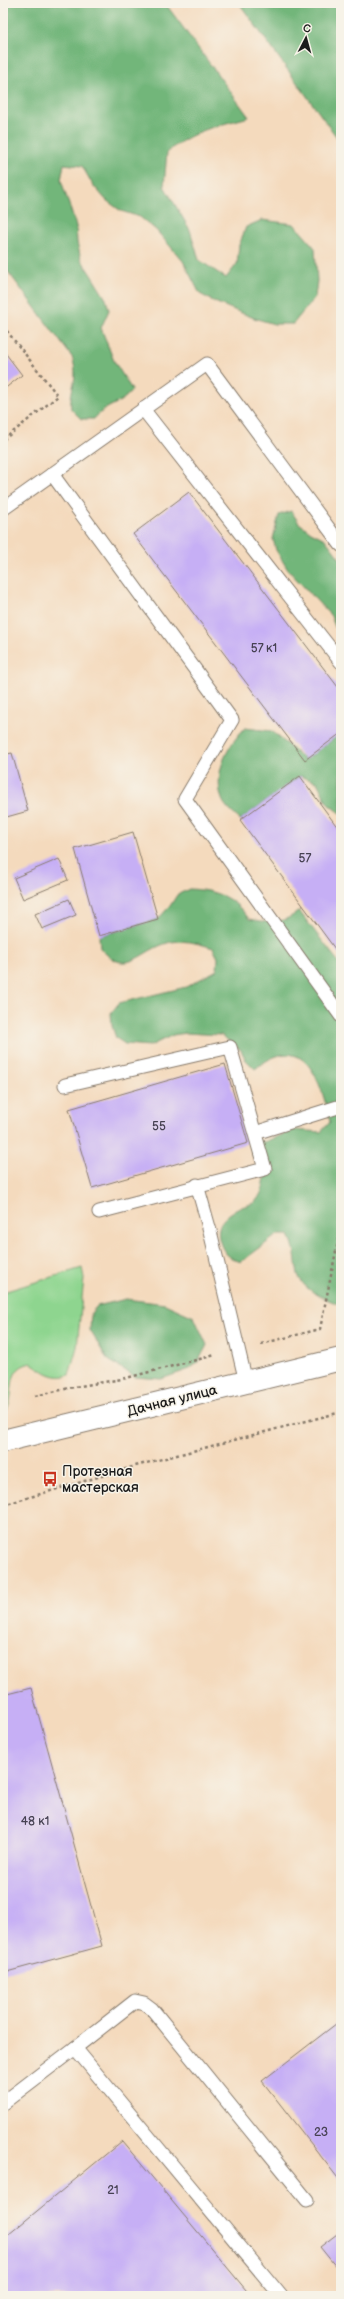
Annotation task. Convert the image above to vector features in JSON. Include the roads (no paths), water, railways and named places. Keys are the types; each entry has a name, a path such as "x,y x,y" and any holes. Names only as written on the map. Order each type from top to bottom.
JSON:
{"street":[{"name":"Дачная улица","path":"3,1441 341,1359"}],"lane":[{"path":"3,509 207,364 341,545"},
{"path":"143,409 341,662"},
{"path":"52,474 232,720 185,799 341,1016"},
{"path":"65,1085 230,1047 265,1169 197,1185 99,1212"},
{"path":"255,1133 341,1106"},
{"path":"197,1185 246,1382"},
{"path":"3,2103 135,2001 144,2003 152,2008 307,2200"},
{"path":"75,2048 281,2296"}],"place":[{"name":"Протезная мастерская","path":"50,1479"}]}
